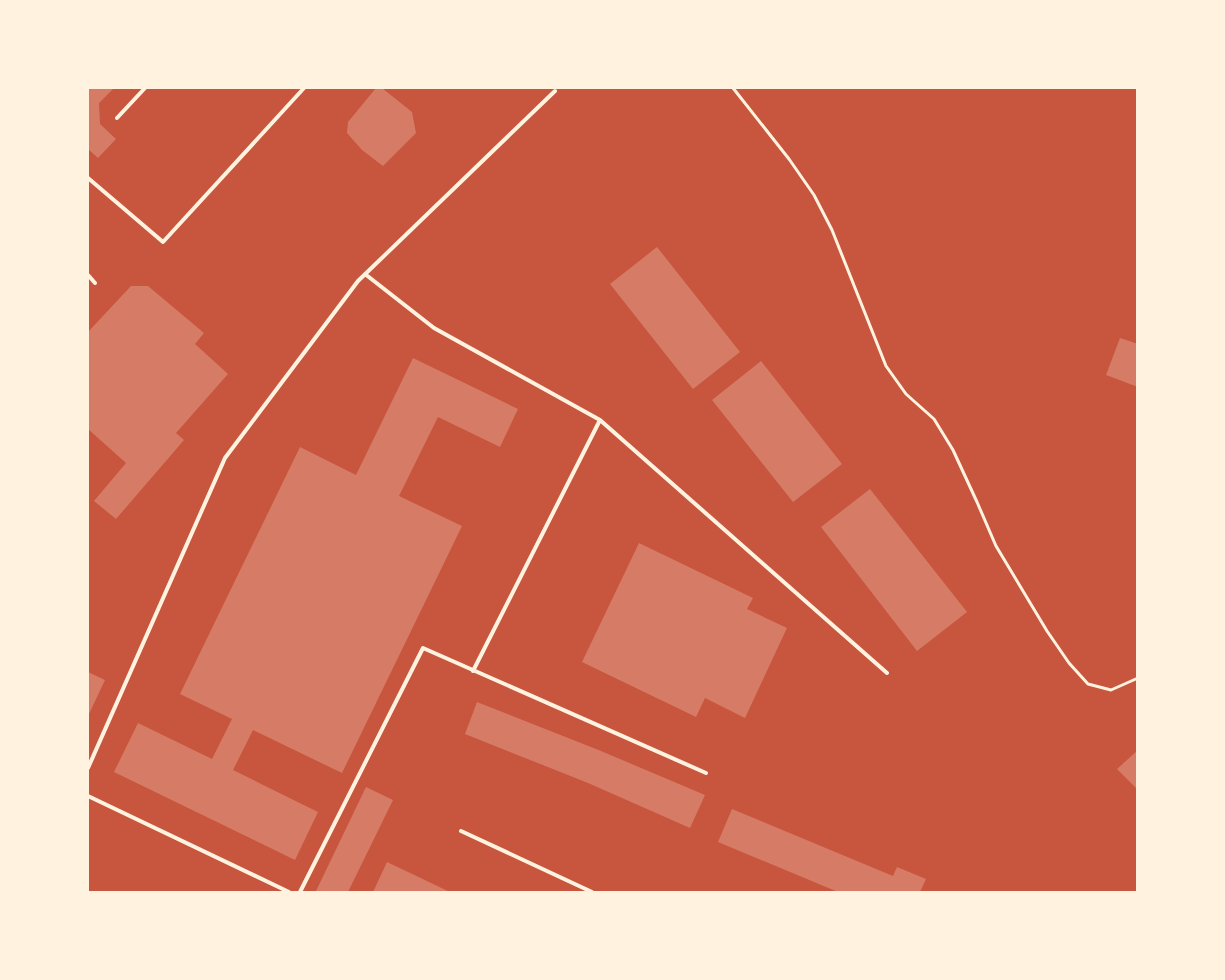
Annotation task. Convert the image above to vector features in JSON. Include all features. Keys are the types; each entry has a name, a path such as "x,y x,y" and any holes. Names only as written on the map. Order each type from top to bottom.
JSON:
{"lane":[{"path":"117,118 145,88"},
{"path":"88,178 163,242 304,88"},
{"path":"88,768 225,458 358,281 555,91"},
{"path":"365,274 434,328 600,420 887,673"},
{"path":"88,275 95,283"},
{"path":"473,670 600,420"},
{"path":"300,892 423,648 706,773"},
{"path":"88,796 289,892"},
{"path":"461,831 592,892"}],"path":[{"path":"733,88 789,159 814,195 832,230 886,366 906,394 934,419 953,450 978,502 996,546 1069,663 1088,684 1111,690 1138,678"}],"building":[{"path":"88,88 114,88 99,103 100,124 116,139 98,158 88,149"},
{"path":"376,88 382,88 412,112 416,133 383,166 362,150 347,133 348,122"},
{"path":"657,247 740,352 693,389 610,284"},
{"path":"131,286 148,286 204,333 195,344 228,374 176,433 184,440 116,519 94,501 126,463 88,429 88,332"},
{"path":"1120,338 1138,344 1138,387 1106,375"},
{"path":"413,358 518,409 500,447 438,417 399,496 462,526 342,773 253,730 233,770 318,812 295,860 114,772 138,723 212,759 232,719 180,694 300,447 356,475"},
{"path":"761,361 842,464 793,502 712,400"},
{"path":"870,489 967,612 917,651 821,527"},
{"path":"639,543 753,598 747,609 787,628 745,718 705,698 696,717 582,662"},
{"path":"88,672 105,680 88,716"},
{"path":"477,702 705,795 690,828 588,783 465,734"},
{"path":"1138,750 1138,786 1136,788 1117,769"},
{"path":"366,787 393,800 348,892 316,891"},
{"path":"732,809 893,876 897,867 926,879 920,892 838,892 718,842"},
{"path":"387,862 450,892 373,892"}]}
